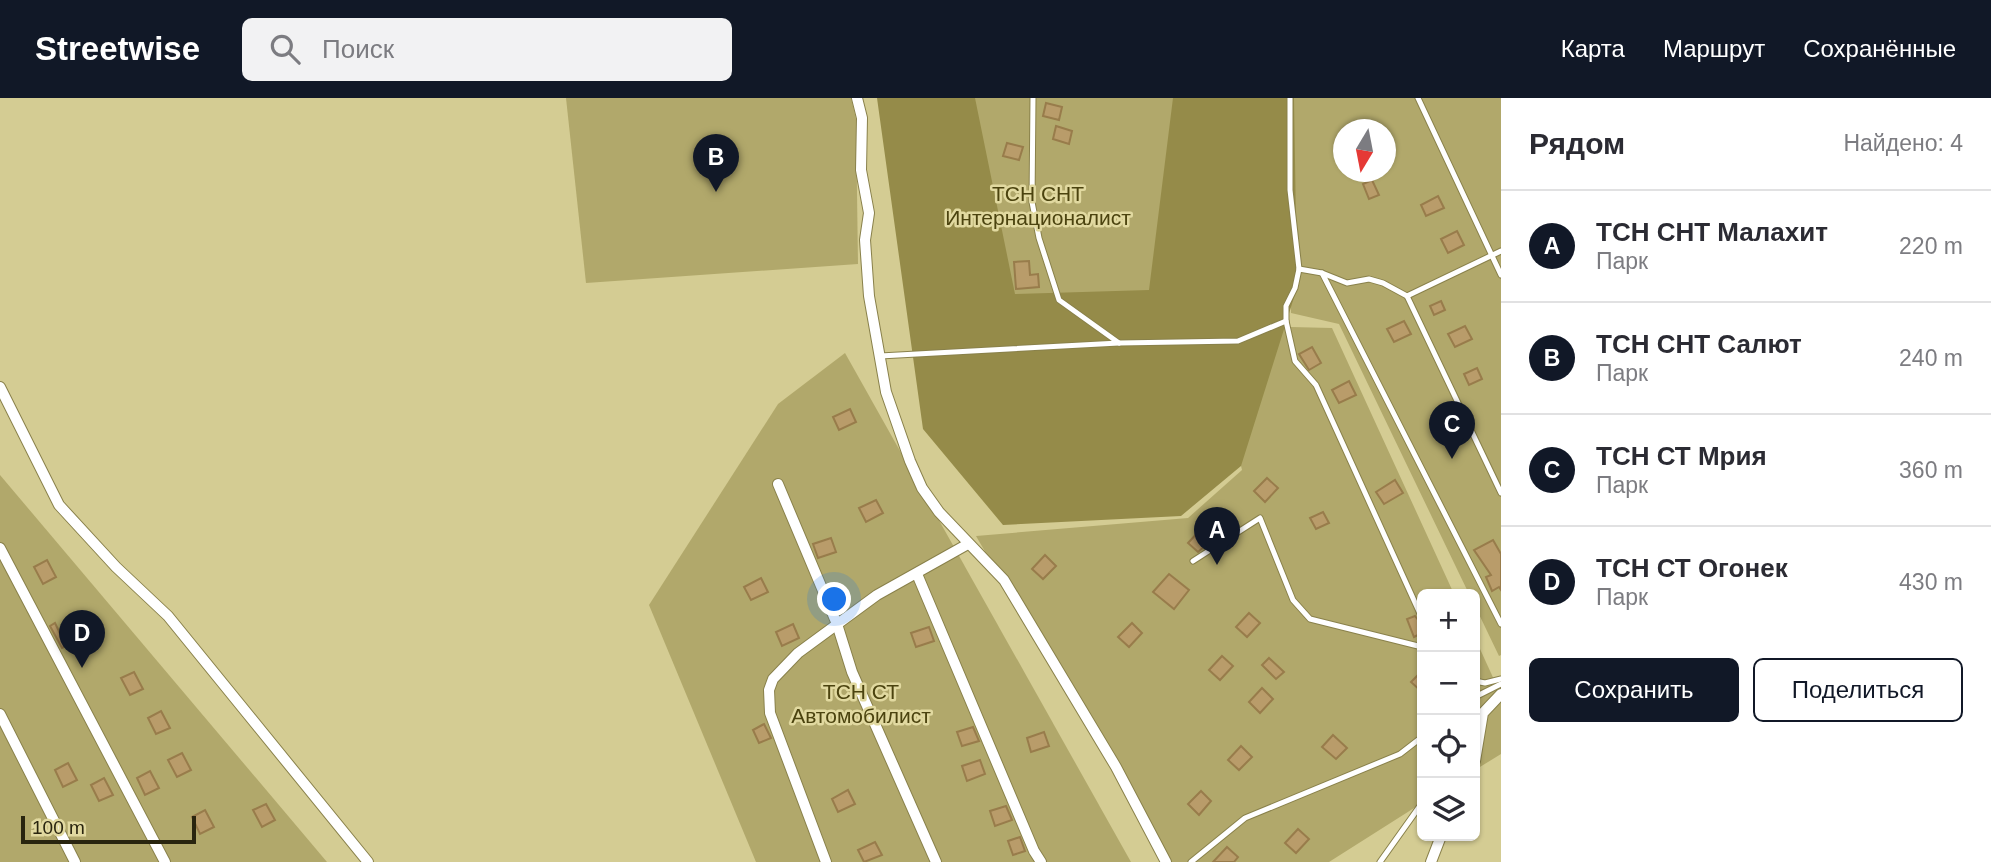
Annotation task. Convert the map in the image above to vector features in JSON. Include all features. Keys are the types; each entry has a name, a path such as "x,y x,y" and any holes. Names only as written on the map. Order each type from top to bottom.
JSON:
{"street":[{"path":"857,98 862,118 861,170 869,213 866,240 869,296 878,356 886,392 922,488 939,513 1004,580 1116,767 1166,862"},
{"path":"0,387 59,505 116,567 168,616 368,862"},
{"path":"778,484 837,624 852,672 936,862"},
{"path":"826,862 768,702 773,679 798,653 877,595 968,544"},
{"path":"0,548 165,862"},
{"path":"917,574 1041,862"},
{"path":"1480,731 1483,713 1501,694"},
{"path":"0,714 75,862"},
{"path":"1431,862 1439,841"}],"lane":[{"path":"1033,98 1032,202 1039,238 1059,300 1119,343"},
{"path":"1290,98 1290,190 1299,269 1295,288 1286,306 1286,321 1296,361 1316,385 1417,607"},
{"path":"1418,98 1501,275"},
{"path":"1407,296 1501,251"},
{"path":"1299,269 1322,273 1347,283 1369,279 1407,296 1501,493"},
{"path":"1322,273 1501,624"},
{"path":"878,356 1119,343 1238,341 1286,321"},
{"path":"1193,561 1261,517 1293,600 1310,619 1417,646"},
{"path":"1480,682 1501,682"},
{"path":"1480,694 1501,682"},
{"path":"1191,862 1245,818 1400,754 1417,741"},
{"path":"1380,862 1417,810"}],"green space":[{"path":"566,98 851,98 856,119 858,264 586,283"},
{"name":"ТСН СНТ Интернационалист","path":"880,98 1176,98 1155,295 970,325"},
{"path":"1287,98 1501,98 1499,656 1480,616 1480,589 1467,589 1339,324 1291,313"},
{"path":"1208,325 1332,328 1452,589 1417,589 1417,806 1329,862 1166,862 976,536 1188,518 1242,470"},
{"name":"ТСН СТ Автомобилист","path":"845,353 1131,862 756,862 649,605 778,404"},
{"path":"0,475 327,862 0,862"},
{"path":"1480,649 1501,695 1501,754 1480,767"}],"shaded area":[{"path":"877,98 975,98 1015,294 1149,290 1173,98 1294,98 1297,288 1241,466 1181,516 1003,525 923,429"}],"building":[{"path":"1046,103 1062,107 1059,120 1043,116"},
{"path":"1056,126 1072,131 1069,144 1053,139"},
{"path":"1007,143 1023,147 1019,160 1003,156"},
{"path":"1373,182 1379,195 1369,199 1363,184"},
{"path":"1438,196 1444,208 1426,216 1421,205"},
{"path":"1457,231 1464,245 1448,253 1441,239"},
{"path":"1029,261 1030,275 1038,274 1039,287 1016,289 1014,262"},
{"path":"1441,301 1445,310 1434,315 1430,306"},
{"path":"1404,321 1411,334 1394,342 1387,329"},
{"path":"1465,326 1472,339 1455,347 1448,334"},
{"path":"1312,347 1321,363 1309,370 1299,354"},
{"path":"1477,368 1482,379 1469,385 1464,374"},
{"path":"1349,381 1356,395 1339,403 1332,390"},
{"path":"850,409 856,422 839,430 833,417"},
{"path":"1267,478 1278,488 1265,502 1254,491"},
{"path":"1395,480 1403,493 1384,504 1376,492"},
{"path":"876,500 883,513 866,522 859,508"},
{"path":"1323,512 1329,523 1316,529 1310,518"},
{"path":"1201,529 1212,540 1198,552 1188,543"},
{"path":"831,538 836,552 818,558 813,544"},
{"path":"1493,540 1501,554 1501,590 1499,587 1492,591 1486,577 1491,575 1474,550"},
{"path":"1045,555 1056,566 1043,579 1032,569"},
{"path":"47,560 56,577 43,584 34,567"},
{"path":"1169,574 1189,590 1174,609 1153,592"},
{"path":"761,578 768,592 751,600 744,587"},
{"path":"1249,613 1260,623 1247,637 1236,627"},
{"path":"1415,616 1417,619 1417,636 1414,637 1407,619"},
{"path":"55,623 66,646 62,648 50,626"},
{"path":"1132,623 1142,633 1129,647 1118,637"},
{"path":"793,624 799,638 782,646 776,632"},
{"path":"929,627 934,641 916,647 911,633"},
{"path":"1222,656 1233,666 1220,680 1209,670"},
{"path":"1269,658 1284,672 1276,679 1262,665"},
{"path":"134,672 143,689 130,695 121,678"},
{"path":"1417,676 1417,687 1411,682"},
{"path":"1262,688 1273,699 1260,713 1249,702"},
{"path":"161,711 170,728 156,734 148,718"},
{"path":"764,724 771,738 759,743 753,730"},
{"path":"973,727 979,741 962,746 957,732"},
{"path":"1044,732 1049,746 1031,752 1027,738"},
{"path":"1333,735 1347,748 1336,759 1322,747"},
{"path":"1241,746 1252,757 1239,770 1228,760"},
{"path":"182,753 191,770 177,777 168,760"},
{"path":"980,760 985,774 967,781 962,766"},
{"path":"68,763 77,780 63,787 55,770"},
{"path":"150,771 159,788 145,795 137,778"},
{"path":"104,778 113,795 99,801 91,785"},
{"path":"848,790 855,804 838,812 832,799"},
{"path":"1201,791 1211,801 1199,815 1188,804"},
{"path":"266,804 275,820 262,827 253,810"},
{"path":"1006,806 1012,820 995,826 990,811"},
{"path":"205,810 214,827 200,834 192,817"},
{"path":"1298,829 1309,839 1296,853 1285,843"},
{"path":"1020,837 1025,851 1013,855 1008,841"},
{"path":"875,842 882,855 864,862 858,850"},
{"path":"1227,847 1238,857 1234,862 1213,862"}],"place":[{"name":"ТСН СНТ Салют","path":"716,192"},
{"name":"ТСН СТ Мрия","path":"1452,459"},
{"name":"ТСН СНТ Малахит","path":"1217,565"},
{"name":"ТСН СТ Огонек","path":"82,668"}]}
